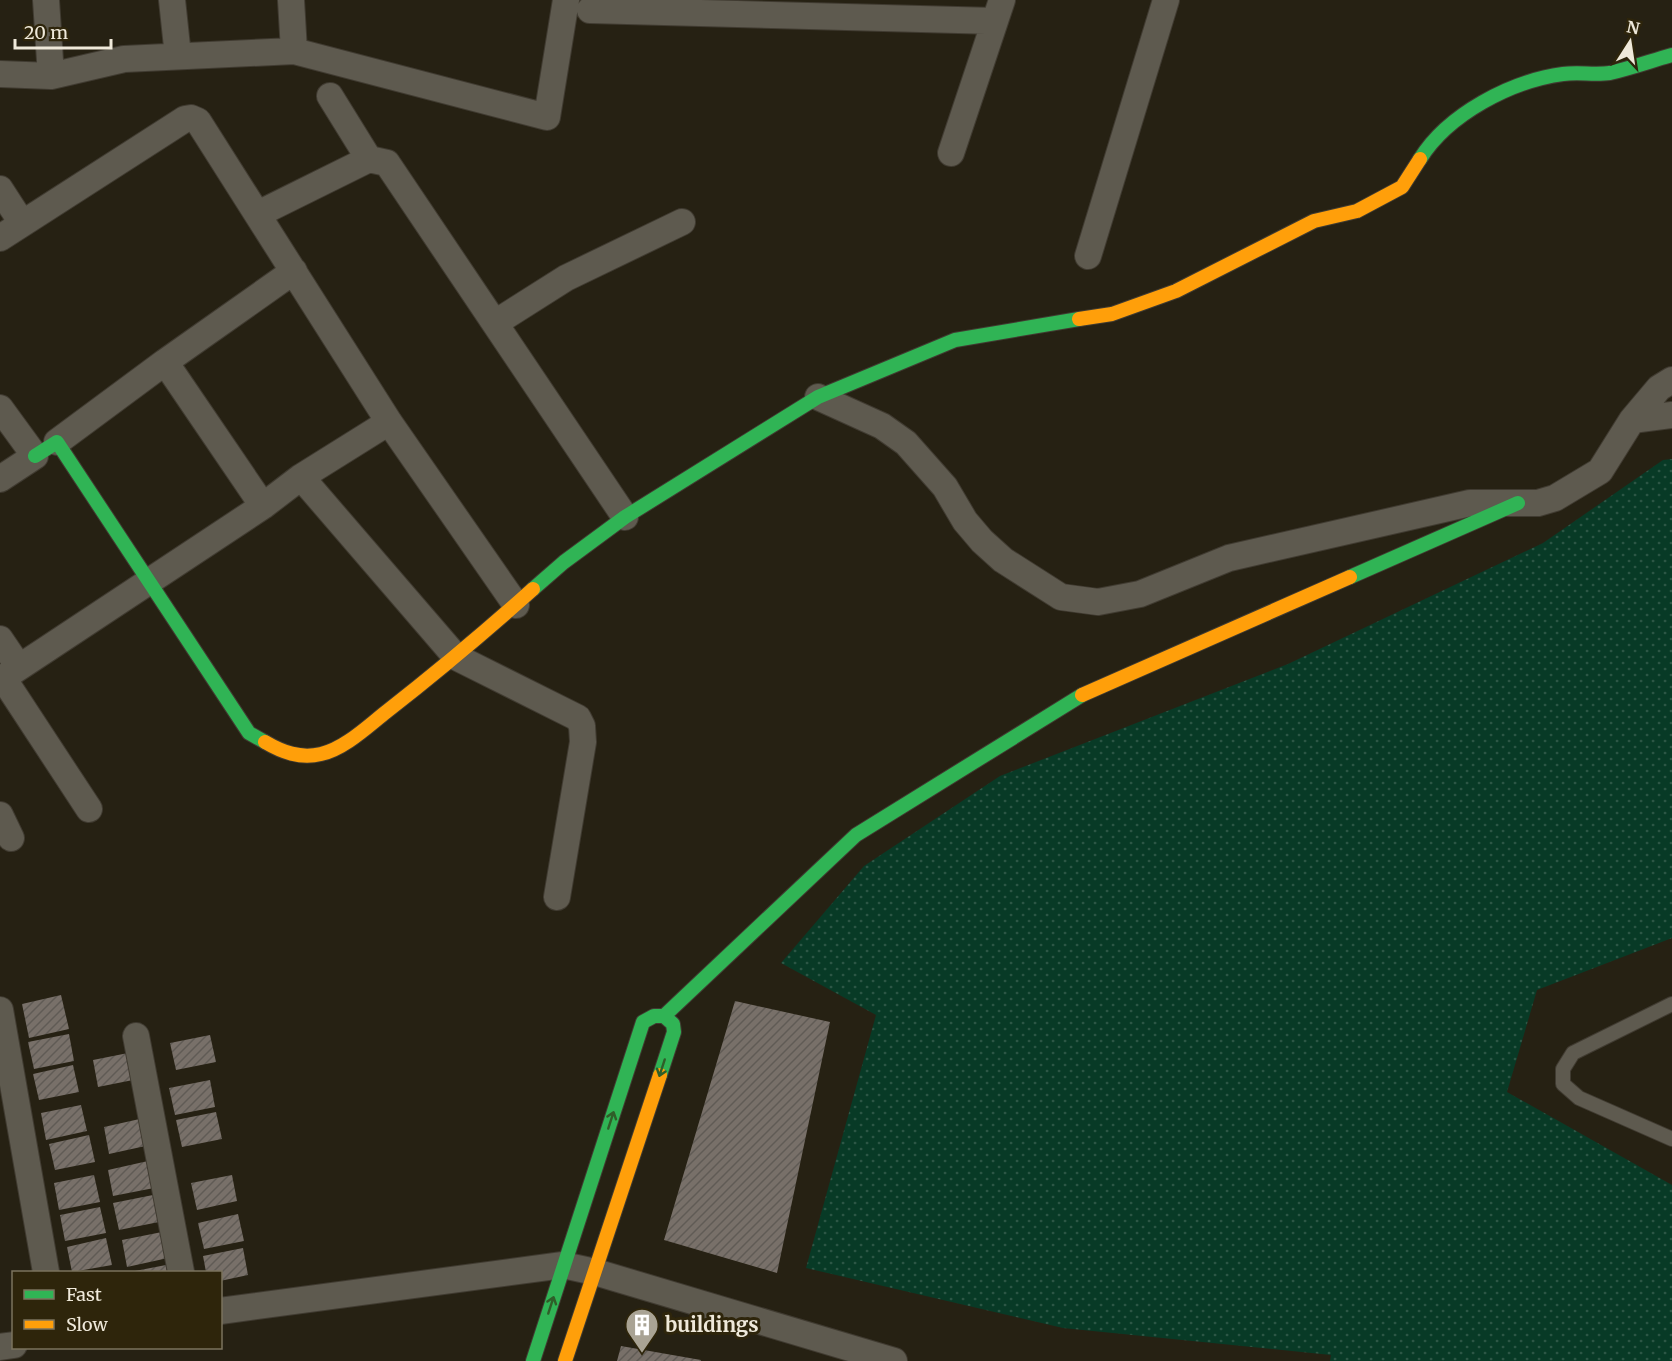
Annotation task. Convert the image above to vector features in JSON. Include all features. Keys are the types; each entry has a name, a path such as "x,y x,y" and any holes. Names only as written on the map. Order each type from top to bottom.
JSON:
{"street":[{"path":"46,0 51,76"},
{"path":"172,0 178,56"},
{"path":"291,0 294,51"},
{"path":"0,74 51,76 124,59 294,51 547,117 566,0"},
{"path":"1088,256 1166,0"},
{"path":"590,10 998,10 951,153"},
{"path":"57,442 249,733 282,753 303,756 323,754 354,737 456,657 564,562 625,517 818,398 955,340 1112,314 1176,291 1314,221 1357,212 1402,187 1428,146 1454,122 1496,96 1542,78 1565,74 1608,73 1672,56"},
{"path":"330,96 369,159"},
{"path":"0,238 185,119 191,117 198,121 389,422 516,605"},
{"path":"258,214 369,159 387,163 625,517"},
{"path":"0,189 22,223"},
{"path":"495,323 566,278 682,222"},
{"path":"0,479 57,442 294,271"},
{"path":"165,362 263,506"},
{"path":"818,398 882,426 906,443 945,487 965,521 1002,560 1061,597 1098,602 1140,594 1229,558 1470,503 1538,502 1555,498 1600,471 1632,420 1659,388 1672,380"},
{"path":"0,408 35,456"},
{"path":"1632,420 1672,415"},
{"path":"7,675 263,506 301,477 389,422"},
{"path":"301,477 456,657 570,712 582,726 583,742 557,897"},
{"path":"664,1016 856,835 1088,692 1518,503"},
{"path":"0,639 7,675 89,808"},
{"path":"0,1010 46,1271"},
{"path":"533,1361 643,1022 654,1016 664,1016 673,1024 674,1032 565,1361"},
{"path":"136,1036 181,1271"},
{"path":"222,1311 563,1265 594,1272 894,1361"}],"lane":[{"path":"1672,1004 1573,1053 1563,1069 1563,1084 1579,1098 1672,1139"}],"green space":[{"path":"1672,459 1672,938 1537,990 1507,1092 1672,1185 1672,1361 1330,1361 1331,1355 1063,1328 806,1268 876,1015 781,963 864,866 1000,776 1288,664 1543,543 1663,460"}],"building":[{"path":"61,995 69,1029 29,1038 22,1004"},
{"path":"735,1001 830,1022 777,1273 664,1240"},
{"path":"69,1034 74,1061 34,1069 28,1042"},
{"path":"210,1035 216,1062 176,1070 170,1043"},
{"path":"133,1052 138,1079 98,1087 93,1060"},
{"path":"73,1065 79,1092 39,1100 33,1074"},
{"path":"210,1080 215,1107 175,1115 169,1088"},
{"path":"81,1105 87,1131 46,1140 41,1113"},
{"path":"216,1112 222,1139 182,1147 176,1120"},
{"path":"144,1118 150,1145 109,1154 104,1127"},
{"path":"89,1135 95,1162 55,1170 49,1144"},
{"path":"148,1161 154,1188 113,1196 108,1170"},
{"path":"94,1175 100,1202 59,1210 54,1183"},
{"path":"232,1175 237,1201 197,1210 191,1183"},
{"path":"153,1195 159,1222 119,1230 113,1203"},
{"path":"100,1207 106,1233 65,1241 60,1215"},
{"path":"238,1214 244,1241 204,1249 198,1223"},
{"path":"162,1232 168,1258 127,1267 122,1240"},
{"path":"106,1238 112,1265 72,1271 67,1247"},
{"path":"243,1248 248,1275 222,1281 222,1271 206,1271 203,1256"},
{"path":"166,1265 167,1271 135,1271"},
{"name":"buildings","path":"621,1346 701,1360 701,1361 617,1361"}],"traffic: fast":[{"path":"1420,159 1432,143 1464,114 1502,92 1543,78 1569,73 1610,73 1672,55"},
{"path":"533,589 564,562 625,517 818,397 955,340 1079,319"},
{"path":"35,456 57,442 249,733 265,742"},
{"path":"1350,577 1518,503"},
{"path":"664,1016 856,835 1082,695"},
{"path":"533,1361 643,1022 654,1016 664,1016 673,1024 674,1032 660,1075"}],"traffic: slow":[{"path":"1079,319 1112,314 1176,291 1314,221 1357,211 1402,187 1420,159"},
{"path":"1082,695 1350,577"},
{"path":"265,742 285,752 306,756 330,751 347,742 479,637 533,589"},
{"path":"565,1361 660,1075"}],"place":[{"name":"buildings","path":"642,1354"}]}
